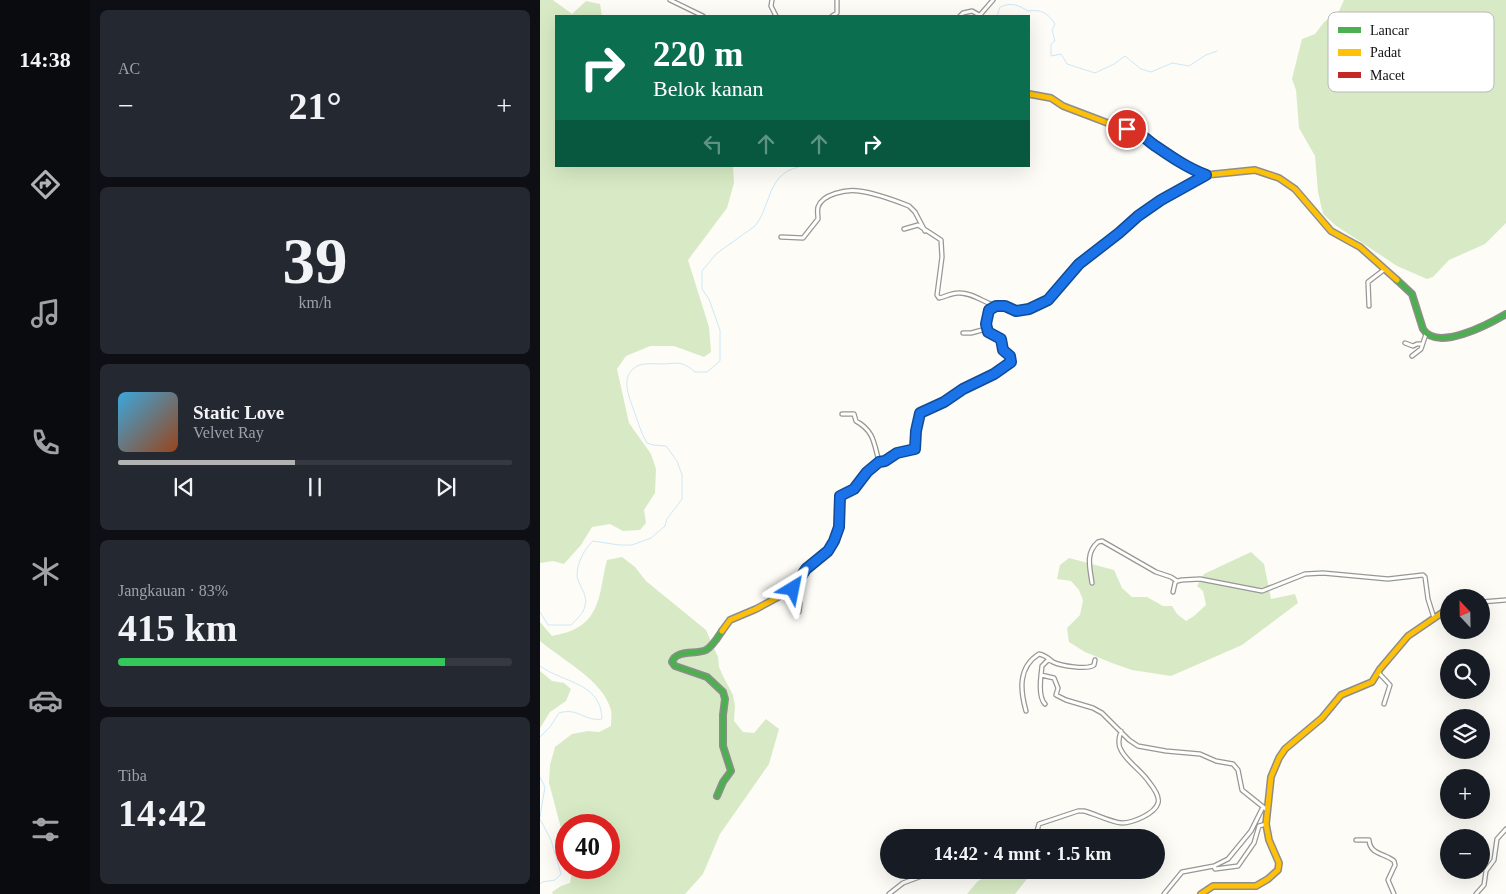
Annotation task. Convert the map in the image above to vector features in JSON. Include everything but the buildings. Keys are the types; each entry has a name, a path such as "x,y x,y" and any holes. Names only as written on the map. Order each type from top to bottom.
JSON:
{"street":[{"path":"670,0 701,15"},
{"path":"772,0 771,6 776,15"},
{"path":"834,15 837,13 837,0"},
{"path":"982,15 993,0"},
{"path":"961,15 970,11 979,15"},
{"path":"1030,94 1050,98 1063,106 1113,125 1135,130 1194,170 1206,175"},
{"path":"904,229 918,225 941,241 942,255 937,295 939,298 960,292 985,303 1006,306 1016,311 1029,309 1048,300 1079,264 1138,216 1161,200 1206,175 1255,170 1279,178 1295,189 1331,231 1360,247 1410,292 1419,313 1421,327 1426,334 1439,338 1448,336 1487,325 1506,314"},
{"path":"781,237 803,238 818,219 818,206 827,196 836,193 858,191 909,206 915,212 925,231"},
{"path":"1369,306 1368,282 1386,269"},
{"path":"717,796 723,782 731,771 723,746 725,697 722,690 709,678 675,666 672,663 672,659 677,655 705,650 714,642 730,620 756,609 793,589 806,569 828,551 834,541 839,527 840,496 854,489 867,472 879,462 885,461 897,453 915,449 916,431 922,412 994,374 1011,362 1010,356 1003,350 1001,339 990,334 987,329 988,312 996,306"},
{"path":"963,332 971,333 987,329"},
{"path":"1412,356 1421,349 1426,334"},
{"path":"1405,343 1413,346 1422,344"},
{"path":"842,414 854,414 856,421 867,428 872,434 879,462"},
{"path":"1092,583 1090,552 1098,542 1102,541 1156,572 1171,576 1177,581 1200,579 1262,591 1305,574 1323,573 1388,579 1423,575 1426,577 1428,599 1434,618"},
{"path":"1173,592 1177,581"},
{"path":"793,589 800,603 799,612"},
{"path":"1490,601 1506,600"},
{"path":"1201,894 1212,887 1256,886 1278,870 1279,864 1269,840 1265,809 1272,774 1277,761 1285,749 1322,718 1341,695 1370,684 1408,636 1440,614"},
{"path":"1026,711 1022,694 1022,678 1030,660 1039,654 1046,656 1052,661"},
{"path":"1045,704 1042,700 1040,685 1043,664 1048,660 1090,668 1094,665 1095,660"},
{"path":"1378,672 1390,685 1384,704"},
{"path":"1042,676 1054,678 1058,688 1056,696 1093,708 1105,716 1129,740 1138,746 1200,754 1216,761 1233,764 1238,770 1242,790 1265,809"},
{"path":"1038,829 1039,824 1078,811 1084,811 1123,823 1139,818 1155,809 1158,799 1150,782 1121,751 1119,741 1121,731"},
{"path":"1164,894 1182,872 1214,866 1228,859 1251,831 1265,809"},
{"path":"1214,866 1215,869 1220,869 1238,866 1254,843 1259,826 1266,824"},
{"path":"1476,894 1484,886 1485,873 1494,860 1497,840 1506,829"},
{"path":"1356,840 1369,840 1369,846 1374,851 1394,861 1395,865 1388,880 1394,894"},
{"path":"889,894 903,883 916,879"}],"green space":[{"path":"540,0 553,0 572,14 586,1 600,4 602,15 555,15 555,167 733,167 734,183 727,208 688,260 709,327 711,352 704,357 674,346 650,346 626,356 617,369 629,423 651,454 656,469 655,493 644,510 646,523 640,530 623,531 610,524 592,527 581,545 564,564 553,561 540,563"},
{"path":"1344,0 1506,0 1506,223 1485,244 1449,260 1433,277 1427,279 1397,266 1335,225 1323,214 1318,192 1315,156 1299,128 1296,90 1292,79 1302,39 1315,34 1328,19 1328,92 1494,92 1494,12 1338,12"},
{"path":"1251,552 1264,564 1271,599 1295,594 1298,603 1242,645 1171,676 1132,670 1085,652 1069,642 1067,628 1080,615 1083,600 1079,590 1071,581 1057,579 1060,565 1069,558 1114,570 1122,588 1132,597 1147,597 1163,606 1172,606 1177,614 1186,621 1206,605 1203,591 1197,586 1204,574"},
{"path":"622,557 635,567 646,581 706,630 718,657 719,667 733,695 735,706 734,721 743,732 754,733 766,719 779,729 769,764 720,834 703,874 685,894 553,894 552,892 570,883 571,879 620,879 620,814 557,814 549,783 550,765 555,747 572,734 588,731 599,732 611,726 611,710 607,699 591,680 540,641 540,622 552,636 572,630 584,623 590,616 599,599 607,560"},
{"path":"540,671 552,681 564,683 571,689 566,701 550,712 540,728"},
{"path":"981,879 1027,879 1015,894 967,894"}],"waterway":[{"path":"997,15 1000,7 1011,4 1028,11 1044,13 1055,24 1052,30 1055,41 1051,44 1051,56 1061,54 1067,64 1095,73 1114,64 1125,56 1141,69 1151,72 1172,63 1189,66 1206,55 1217,51"},
{"path":"540,612 548,625 571,625 581,614 586,603 578,580 577,570 583,554 590,544 593,541 632,545 651,538 665,526 667,519 682,499 682,475 677,461 666,446 647,443 629,397 627,379 633,369 643,364 680,364 687,366 695,372 707,372 720,361 720,330 709,299 702,289 702,271 716,254 755,226 763,213 775,183 788,171 798,167"},
{"path":"540,666 588,690 600,707 602,719 591,718 572,712 559,713 550,727 540,737"},
{"path":"540,777 545,787 540,817"},
{"path":"540,819 551,840 561,874 555,880 540,884"}],"traffic: fast":[{"path":"1009,356 1003,350 1001,339 992,335 987,328 986,320 989,310 996,306 1005,305 1017,311 1029,309 1048,300 1079,264 1138,216 1161,200 1206,175"},
{"path":"1397,280 1412,294 1423,329 1430,335 1439,338 1463,334 1506,314"},
{"path":"717,796 723,782 731,771 723,746 725,699 723,692 707,677 675,666 672,662 678,655 706,650 722,631"}],"traffic: slow":[{"path":"1030,94 1051,98 1063,106 1113,125 1135,130 1195,170 1206,175 1255,170 1279,178 1295,189 1331,231 1360,247 1397,280"},
{"path":"722,631 730,620 756,609 793,589 807,569 828,551 835,541 839,527 840,496 855,488"},
{"path":"1201,894 1213,886 1256,886 1278,870 1279,863 1269,840 1266,824 1271,777 1279,758 1285,749 1322,718 1341,695 1372,682 1380,669 1408,636 1440,614"}],"traffic: jam":[{"path":"855,488 881,462 905,451 915,449 920,413 954,396 1010,363 1011,358 1009,356"}],"route":[{"path":"793,589 806,569 828,551 833,544 839,527 840,496 854,489 867,472 879,462 885,461 897,453 914,451 920,413 994,374 1011,362 1010,356 1003,350 1001,339 988,332 986,324 989,310 996,306 1010,307 1016,311 1029,309 1048,300 1079,264 1138,216 1161,200 1206,175 1194,170 1137,132 1127,129"}]}
